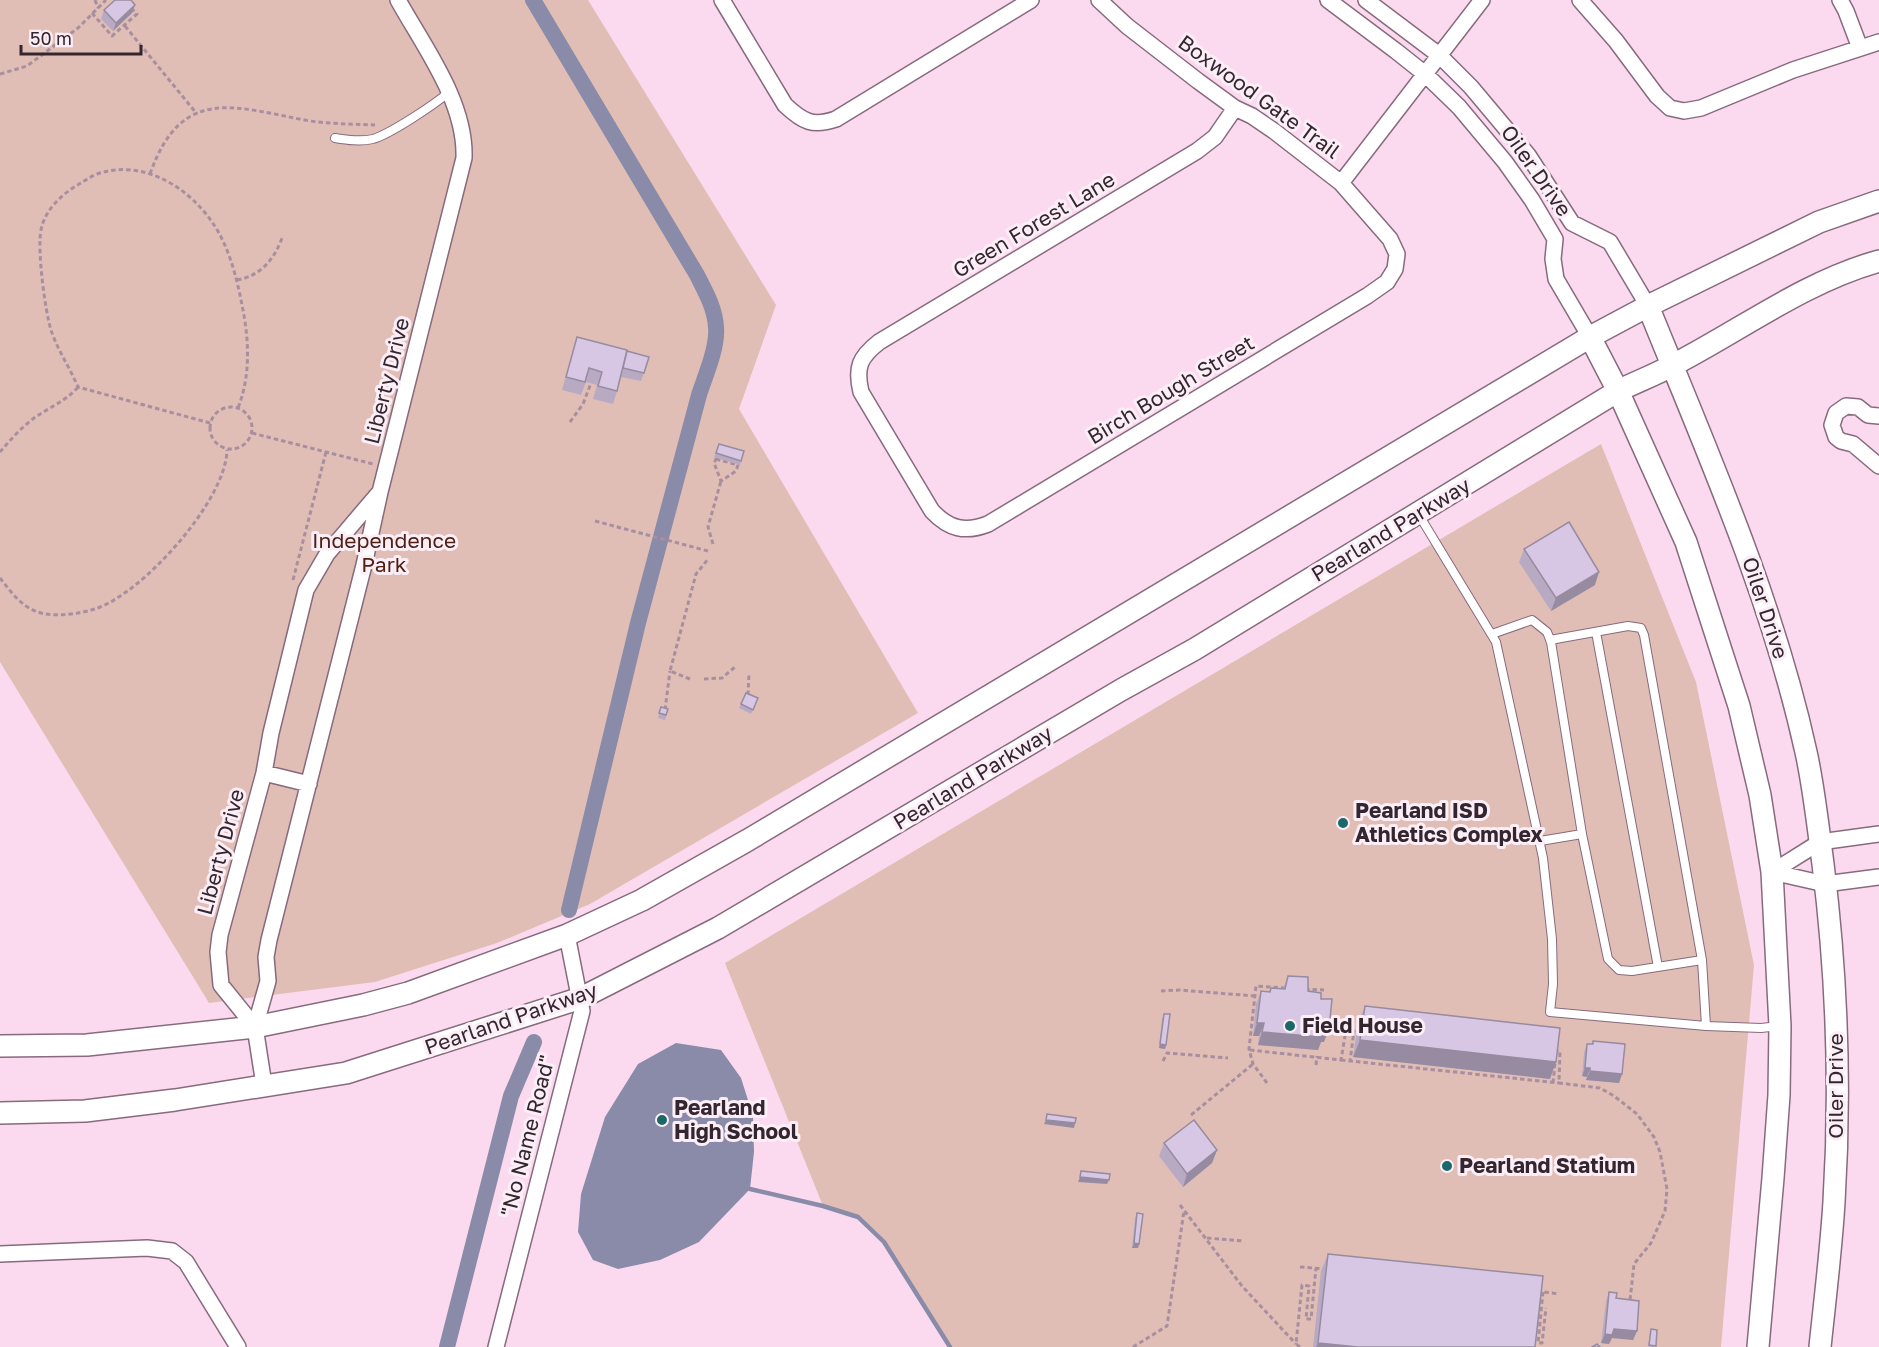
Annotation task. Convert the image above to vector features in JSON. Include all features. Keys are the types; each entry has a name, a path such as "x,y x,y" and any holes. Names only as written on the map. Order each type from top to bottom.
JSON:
{"main road":[{"path":"0,1046 87,1045 255,1027 363,1005 408,993 567,935 642,900 748,840 1590,337 1819,222 1879,201"},
{"name":"Pearland Parkway","path":"0,1113 85,1111 175,1100 345,1072 581,998 728,922 1121,690 1195,649 1618,391 1672,366 1804,291 1858,267 1879,261"},
{"name":"Oiler Drive","path":"1648,306 1736,524 1781,657 1807,755 1832,944 1837,1030 1838,1088 1834,1203 1820,1347"},
{"name":"Oiler Drive","path":"1590,337 1618,391 1686,542 1739,706 1760,795 1772,872 1780,1026 1779,1095 1758,1347"}],"street":[{"name":"Liberty Drive","path":"255,1027 268,981 266,957 273,924 461,175 464,144 459,117 449,92 398,0"},
{"path":"722,0 785,105 797,117 808,122 822,124 836,119 1031,0"},
{"name":"Boxwood Gate Trail","path":"1099,0 1144,40 1235,108 1274,130 1341,183 1390,239 1397,254 1395,269"},
{"name":"Oiler Drive","path":"1328,0 1425,74 1483,135 1532,200 1554,239 1552,259 1556,279 1590,337"},
{"name":"Oiler Drive","path":"1366,0 1439,55 1471,87 1528,155 1572,223 1610,242 1648,306"},
{"path":"1341,183 1482,0"},
{"path":"1580,0 1616,41 1657,96 1670,108 1684,111 1701,108 1784,74 1879,42"},
{"path":"1840,0 1860,48"},
{"name":"Green Forest Lane","path":"959,528 943,522 932,511 861,392 857,377 860,363 867,351 1197,152 1215,137 1235,108"},
{"name":"Birch Bough Street","path":"959,528 975,529 988,524 1367,296 1388,282 1395,269"},
{"path":"1879,416 1868,415 1858,407 1846,406 1836,413 1832,425 1836,437 1853,444 1879,466"},
{"path":"264,773 271,733 306,591 327,554 380,492"},
{"name":"Liberty Drive","path":"255,1027 221,985 218,952 220,935 264,773 309,784"},
{"path":"1772,872 1820,842 1879,834"},
{"path":"1772,872 1825,884 1879,877"},
{"name":"\"No Name Road\"","path":"496,1347 582,1011 567,935"},
{"path":"255,1027 264,1085"},
{"path":"0,1254 147,1248 172,1251 186,1262 238,1347"}],"lane":[{"path":"335,138 356,141 374,139 438,102 449,92"},
{"path":"1418,514 1496,642 1540,841 1550,902 1553,984 1550,1012 1706,1026 1761,1028 1780,1026"},
{"path":"1492,634 1532,620 1546,632 1550,640 1582,834 1608,959 1619,970 1632,971 1702,960"},
{"path":"1550,640 1628,626 1641,628 1644,635 1702,960 1706,1026"},
{"path":"1596,632 1658,967"},
{"path":"1540,841 1582,834"}],"path":[{"path":"95,0 98,8"},
{"path":"0,74 27,66 78,28 106,0"},
{"path":"92,14 112,36 137,14 130,7"},
{"path":"125,26 197,114"},
{"path":"150,174 161,146 173,130 186,119 224,106 273,112 311,121 397,126"},
{"path":"210,423 78,387 51,331 39,243 41,229 54,204 71,189 96,174 128,170 150,174 176,186 198,204 216,228 237,280 246,325 247,380 238,408"},
{"path":"237,280 255,274 267,264 279,248 282,238"},
{"path":"570,422 583,404 591,383"},
{"path":"0,452 34,418 69,397 78,387"},
{"path":"224,408 238,408 250,417 252,433 247,443 241,448 227,450 215,443 211,437 210,423 213,417 224,408"},
{"path":"252,433 375,464"},
{"path":"0,578 20,602 39,613 63,615 96,609 131,589 173,550 202,513 217,485 227,450"},
{"path":"291,587 326,452"},
{"path":"713,544 708,527 721,482 714,463 716,459 738,465 736,471 721,482"},
{"path":"595,521 708,551"},
{"path":"663,715 670,671 696,574 709,558"},
{"path":"704,679 722,678 735,668"},
{"path":"670,671 690,679"},
{"path":"747,698 749,673"},
{"path":"1267,1083 1253,1064 1250,1049 1256,986 1290,988"},
{"path":"1301,988 1324,990"},
{"path":"1161,991 1179,990 1255,996"},
{"path":"1341,1060 1346,1030 1354,1031 1350,1061"},
{"path":"1250,1049 1600,1088 1614,1096 1637,1114 1654,1137 1660,1152 1667,1189 1665,1211 1651,1243 1634,1264 1630,1300"},
{"path":"1553,1083 1556,1051 1560,1051 1559,1083"},
{"path":"1163,1061 1167,1053 1228,1058"},
{"path":"1316,1065 1317,1056"},
{"path":"1191,1115 1253,1064"},
{"path":"1180,1205 1242,1286 1298,1345"},
{"path":"1133,1347 1167,1326 1184,1211"},
{"path":"1207,1238 1243,1241"},
{"path":"1300,1267 1328,1269"},
{"path":"1299,1318 1311,1319 1316,1268"},
{"path":"1298,1345 1302,1285 1309,1286 1306,1319"},
{"path":"1528,1290 1559,1294"},
{"path":"1543,1292 1538,1343 1542,1343 1546,1308"}],"green space":[{"name":"Independence Park","path":"0,0 588,0 776,305 739,409 918,713 590,904 497,943 375,982 209,1003 0,662"},
{"name":"Pearland ISD Athletics Complex","path":"1601,444 1696,682 1754,965 1721,1347 950,1347 884,1242 858,1217 823,1206 725,963"}],"water":[{"path":"676,1043 721,1050 741,1078 753,1116 754,1152 750,1189 699,1242 660,1260 618,1269 593,1260 578,1232 581,1194 605,1117 638,1064"}],"building":[{"path":"115,0 131,0 135,5 116,23 104,10"},
{"path":"577,337 627,350 617,391 598,386 602,372 589,368 585,382 566,377"},
{"path":"627,351 649,357 644,373 623,368"},
{"path":"719,444 744,451 741,461 716,453"},
{"path":"1569,522 1599,572 1556,598 1524,549"},
{"path":"746,693 758,698 753,710 741,704"},
{"path":"661,707 668,709 666,715 659,713"},
{"name":"Field House","path":"1288,976 1308,977 1308,991 1321,993 1321,999 1332,999 1329,1029 1323,1029 1322,1037 1262,1032 1264,1023 1257,1023 1261,991 1270,992 1271,988 1285,989"},
{"path":"1365,1006 1560,1028 1556,1062 1360,1040"},
{"path":"1164,1014 1170,1014 1166,1045 1160,1044"},
{"path":"1593,1041 1625,1044 1622,1074 1590,1071 1590,1068 1585,1068 1587,1044 1593,1044"},
{"path":"1047,1114 1076,1118 1075,1123 1046,1120"},
{"path":"1194,1120 1217,1150 1187,1174 1164,1143"},
{"path":"1081,1171 1110,1174 1109,1180 1080,1177"},
{"path":"1137,1213 1143,1214 1139,1244 1134,1243"},
{"path":"1328,1254 1543,1276 1535,1347 1358,1347 1318,1343"},
{"path":"1609,1292 1617,1293 1616,1298 1639,1301 1637,1331 1614,1329 1612,1335 1605,1334"},
{"path":"1651,1329 1657,1330 1656,1346 1649,1345"}],"waterway":[{"path":"533,0 697,275 712,306 716,327 713,352 699,395 638,623 569,910"},
{"path":"447,1347 511,1096 534,1042"},
{"path":"750,1189 823,1206 858,1217 884,1242 950,1347"}],"place":[{"name":"Pearland ISD Athletics Complex","path":"1343,823"},
{"name":"Field House","path":"1290,1026"},
{"name":"Pearland High School","path":"662,1120"},
{"name":"Pearland Statium","path":"1447,1166"}]}
